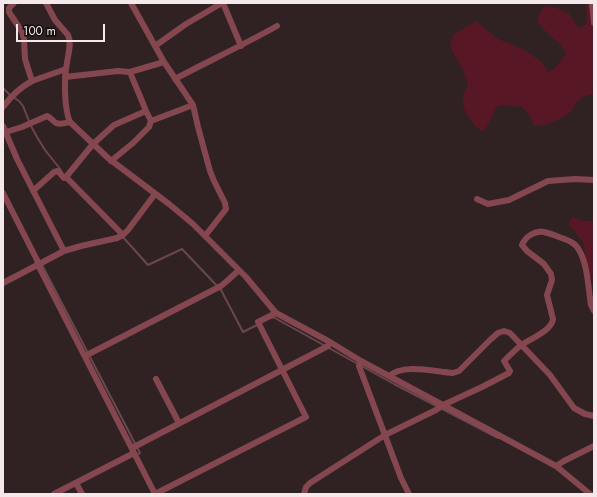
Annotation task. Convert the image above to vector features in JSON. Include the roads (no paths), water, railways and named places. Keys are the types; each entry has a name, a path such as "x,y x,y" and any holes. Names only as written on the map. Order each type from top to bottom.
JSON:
{"street":[{"path":"14,3 9,8 9,12 22,32 24,39 25,59 32,81"},
{"path":"46,3 55,20 69,38 69,50 65,77 70,122 111,160 180,213 206,236 239,270 276,313 330,342 361,361 556,466 590,494"},
{"path":"131,3 164,62 194,105 198,127 210,171 225,203 226,209 206,236"},
{"path":"155,46 186,24 223,3 241,46"},
{"path":"592,3 594,23"},
{"path":"175,79 277,26"},
{"path":"65,77 118,71 130,72 164,62"},
{"path":"3,107 19,89 32,81 66,69"},
{"path":"111,160 133,143 149,127 150,121 130,72"},
{"path":"150,121 194,105"},
{"path":"66,177 93,144 114,125 146,111"},
{"path":"64,251 14,154 4,129 22,127 47,116 59,124 70,122"},
{"path":"33,191 56,171 58,171 64,178 66,177 123,235"},
{"path":"477,199 488,204 509,200 548,181 575,179 594,180"},
{"path":"3,193 37,260 38,265 155,494 306,417 258,322 276,313"},
{"path":"3,283 64,251 117,238 123,235 155,194"},
{"path":"304,494 310,483 385,435 509,372 510,371 504,361 521,345 536,337 550,326 553,319 547,295 552,280 551,274 544,264 527,251 522,245 523,241 529,236 536,232 543,231 576,244 583,258 591,305 594,311"},
{"path":"85,356 221,286 239,270"},
{"path":"389,376 402,369 453,373 459,371 490,340 498,333 504,331 510,333 550,375 574,408 585,414 594,416"},
{"path":"54,494 76,483 179,423 328,346 330,342"},
{"path":"361,361 359,366 401,478 409,494"},
{"path":"156,378 179,423"},
{"path":"556,466 564,460 594,446"},
{"path":"76,483 82,494"}],"waterway":[{"path":"3,88 23,106 37,137 61,170"},
{"path":"122,236 148,265 182,249 221,290 243,332 259,324"},
{"path":"41,263 140,453 136,455"},
{"path":"272,318 273,317 394,384 498,438"}]}
